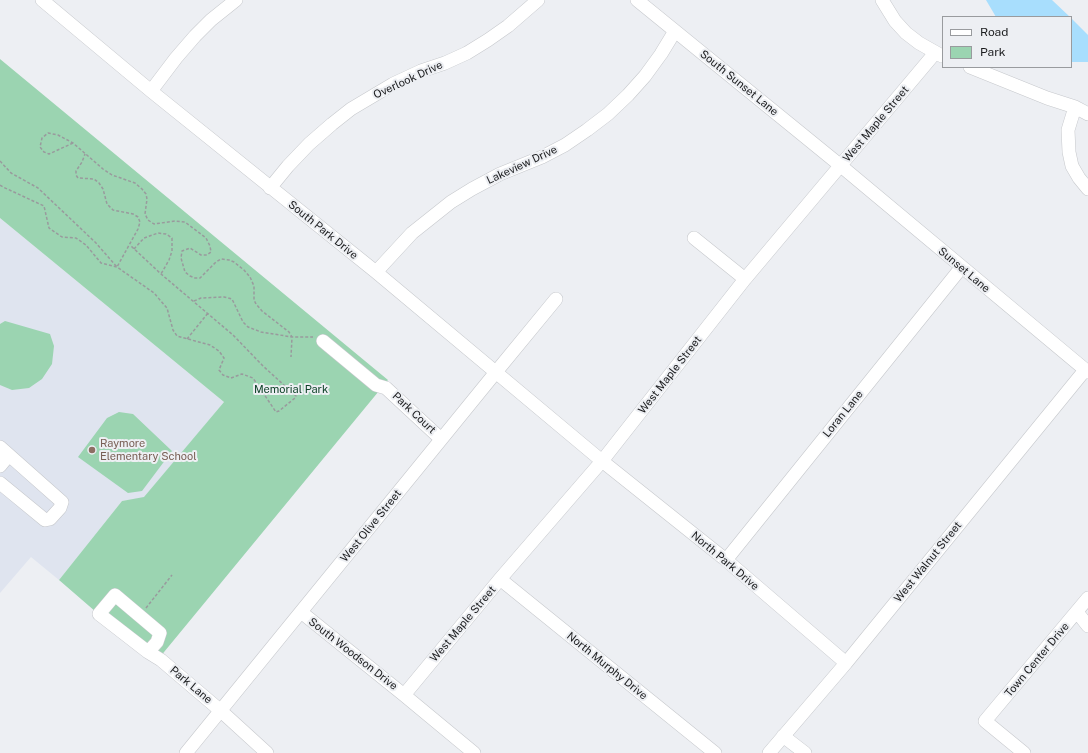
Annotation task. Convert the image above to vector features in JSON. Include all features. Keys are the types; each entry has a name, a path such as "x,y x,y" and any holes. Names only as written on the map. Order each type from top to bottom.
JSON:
{"street":[{"name":"South Park Drive","path":"42,0 270,188 376,272 602,461"},
{"path":"152,91 194,36 236,0"},
{"name":"Overlook Drive","path":"270,188 309,144 351,109 393,84 462,55 488,40 508,26 538,0"},
{"name":"South Sunset Lane","path":"637,0 841,166"},
{"path":"882,0 906,33 939,55"},
{"name":"Lakeview Drive","path":"376,272 412,233 451,202 500,174 542,157 565,145 608,114 646,76 675,32"},
{"name":"West Maple Street","path":"404,695 602,461 745,279 841,166 939,55"},
{"path":"972,68 1047,98 1075,107 1088,114"},
{"path":"1075,107 1088,104"},
{"path":"1075,107 1068,130 1069,152 1072,166 1088,189"},
{"name":"Sunset Lane","path":"841,166 961,268 1086,371"},
{"path":"694,238 745,279"},
{"name":"Loran Lane","path":"726,560 961,268"},
{"name":"West Olive Street","path":"186,753 556,299"},
{"name":"Park Court","path":"323,341 376,384 386,388 441,439"},
{"name":"West Walnut Street","path":"769,753 846,663 1086,371"},
{"path":"0,466 4,451 62,502 60,508 50,520 45,520 0,483"},
{"name":"North Park Drive","path":"602,461 726,560 846,663"},
{"name":"North Murphy Drive","path":"500,580 715,753"},
{"name":"Park Lane","path":"140,616 114,595 99,614 148,652 161,660 221,711 267,753"},
{"name":"Town Center Drive","path":"1024,753 985,721 1088,598"},
{"name":"South Woodson Drive","path":"301,612 474,753"},
{"path":"1077,612 1088,626"},
{"path":"140,616 160,633 157,642 148,652"},
{"path":"783,736 805,753"}],"path":[{"path":"72,144 49,154 44,152 40,147 42,138 48,133 58,135 72,144 112,175 135,183 142,189 146,194 147,199 145,214 148,220 154,224 175,220 185,222 206,238 211,252 207,255 201,255 190,248 182,251 181,258 185,272 195,278 200,278 221,259 234,262 244,270 250,277 254,286 254,300 256,304 262,311 286,329 292,337 291,358"},
{"path":"85,154 76,171 78,178 94,179 99,182 103,189 107,204 113,210 133,214 138,217 140,222 130,245 117,267"},
{"path":"0,161 12,173 38,188 96,243 117,267 154,293 167,308 173,330 178,336 210,345 219,351 224,358 219,370 223,375 231,378 242,374 253,378 276,412 295,398 296,396 263,366 234,335 161,274 130,245"},
{"path":"0,185 44,206 49,228 62,237 76,238 86,245 101,263 117,267"},
{"path":"134,249 144,238 158,233 166,234 172,238 172,251 161,274"},
{"path":"194,301 201,298 216,297 232,299 243,322 248,327 261,332 292,337 323,337 323,341"},
{"path":"187,339 208,313"},
{"path":"140,616 172,575"}],"shaded area":[{"name":"Raymore Elementary School","path":"0,218 224,402 144,498 122,501 59,580 31,557 0,593"}],"green space":[{"name":"Memorial Park","path":"0,59 388,380 155,663 59,580 122,501 144,497 224,402 0,218"},
{"path":"5,321 50,334 54,346 52,364 42,379 29,388 12,390 0,385 0,324"},
{"path":"119,412 133,414 172,451 142,491 128,493 78,457 107,418"}],"water":[{"path":"986,0 1052,0 1069,16 995,16"},
{"path":"1072,19 1088,35 1088,62 1072,62"}],"place":[{"name":"Raymore Elementary School","path":"92,450"}]}
